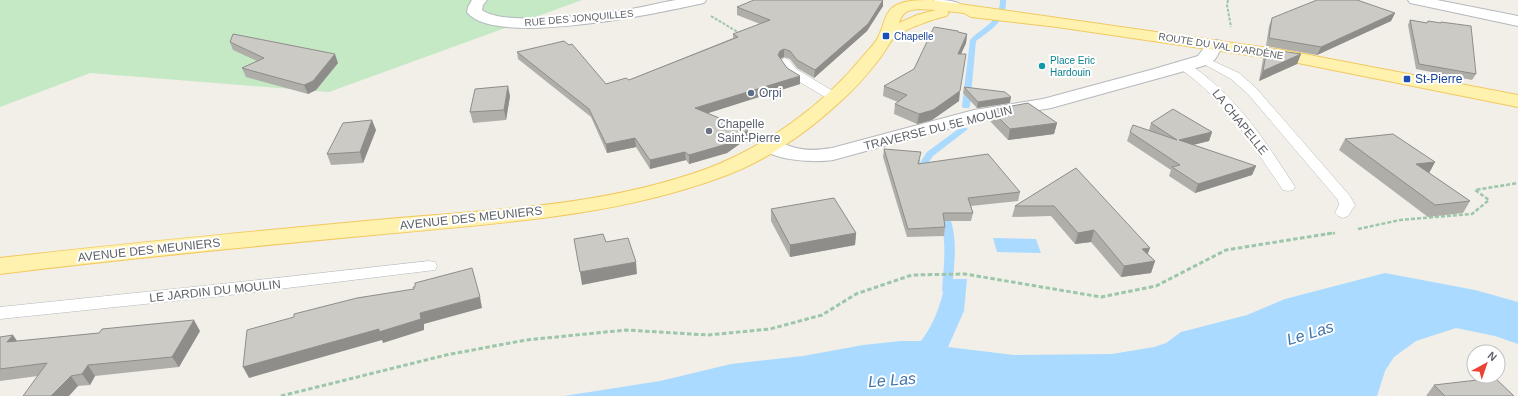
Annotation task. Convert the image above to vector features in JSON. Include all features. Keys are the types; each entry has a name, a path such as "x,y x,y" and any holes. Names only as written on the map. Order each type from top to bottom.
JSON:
{"main road":[{"path":"910,4 956,6 985,13"},
{"path":"910,4 985,13"},
{"name":"AVENUE DES MEUNIERS","path":"0,266 246,240 480,218 571,207 646,193 688,182 735,164 769,146 834,97 867,64 893,31 910,4"},
{"path":"893,31 922,18 941,7"},
{"name":"ROUTE DU VAL D'ARDÈNE","path":"985,13 1236,48 1334,64 1518,101"}],"street":[{"name":"RUE DES JONQUILLES","path":"480,0 476,4 475,12 487,19 509,24 544,23 630,14 692,2"},
{"path":"1414,0 1452,4 1518,21"},
{"path":"941,7 956,6"},
{"path":"1204,60 1210,54 1215,45"},
{"name":"TRAVERSE DU 5E MOULIN","path":"769,146 803,156 824,156 974,116 1057,100 1204,60"}],"lane":[{"path":"1204,60 1236,76 1252,91 1345,199 1347,205 1344,213"},
{"path":"785,62 792,72 834,97"},
{"name":"LA CHAPELLE","path":"1183,66 1206,83 1238,116 1261,146 1288,187"},
{"name":"LE JARDIN DU MOULIN","path":"0,313 222,290 429,266"}],"path":[{"path":"1228,0 1227,5 1236,48"},
{"path":"692,2 745,36"},
{"path":"1353,230 1400,220 1472,214 1489,200 1476,190 1518,184"},
{"path":"281,396 446,355 526,340 626,330 708,336 770,329 822,315 856,294 912,275 965,274 1101,297 1156,286 1226,250 1338,232"}],"green space":[{"path":"0,0 582,0 329,92 90,73 0,107"}],"water":[{"path":"993,238 1036,239 1041,253 997,252"},
{"name":"Le Las","path":"1385,273 1475,290 1518,302 1518,344 1495,336 1456,328 1416,341 1394,357 1385,371 1377,396 564,396 660,381 731,364 803,356 863,345 901,341 921,341 937,312 946,279 967,279 964,311 948,347 1014,355 1112,354 1154,347 1166,343 1181,332 1247,315 1285,299"}],"building":[{"path":"754,0 883,0 868,24 815,70 797,60 790,51 784,49 780,51 778,55 787,68 800,76 695,108 748,130 727,144 689,155 685,152 650,160 635,138 606,144 589,109 517,52 564,41 569,45 572,44 606,84 626,78 629,80 738,37 733,34 770,20 737,7"},
{"path":"1317,0 1357,0 1395,13 1321,47 1269,38 1272,18"},
{"path":"1410,20 1427,23 1428,21 1471,26 1476,74 1419,64"},
{"path":"934,27 967,34 958,54 966,54 960,91 933,110 919,114 895,104 907,95 884,86 914,69"},
{"path":"233,34 335,54 313,81 304,85 242,68 264,58 230,42"},
{"path":"1267,49 1301,54 1263,71"},
{"path":"508,86 504,110 470,112 475,89"},
{"path":"964,87 1005,92 1011,97 978,102"},
{"path":"1028,103 1057,123 1010,129 991,110"},
{"path":"1173,109 1212,132 1179,140 1256,166 1198,184 1172,167 1180,165 1130,132 1133,125 1177,140 1151,123"},
{"path":"372,120 360,152 327,154 343,123"},
{"path":"1393,134 1435,162 1416,164 1470,201 1435,205 1345,139"},
{"path":"884,149 921,152 918,164 988,154 1020,192 968,198 973,213 943,213 945,227 908,229"},
{"path":"1076,168 1150,248 1142,249 1155,261 1124,266 1094,230 1078,233 1054,206 1015,206"},
{"path":"834,198 856,233 790,245 771,209"},
{"path":"603,234 606,242 628,238 636,262 580,272 574,239"},
{"path":"472,268 480,297 420,313 421,319 379,332 379,329 243,367 247,330 294,317 294,314 357,298 414,289 413,287 415,287 415,283"},
{"path":"194,320 172,357 88,365 82,374 71,376 51,396 23,396 47,363 0,369 0,337 13,335 7,342 99,333 102,329"},
{"path":"1466,381 1466,384 1501,384 1514,396 1445,396 1434,385"}],"waterway":[{"path":"966,106 973,40 999,18 1002,13 1003,0"},
{"path":"922,173 920,169 930,154 964,129"},
{"path":"942,210 946,219 950,249 947,290"}],"place":[{"name":"Chapelle","path":"886,36"},
{"name":"Place Eric Hardouin","path":"1042,66"},
{"name":"St-Pierre","path":"1407,79"},
{"name":"Orpi","path":"751,93"},
{"name":"Chapelle Saint-Pierre","path":"709,131"}]}
